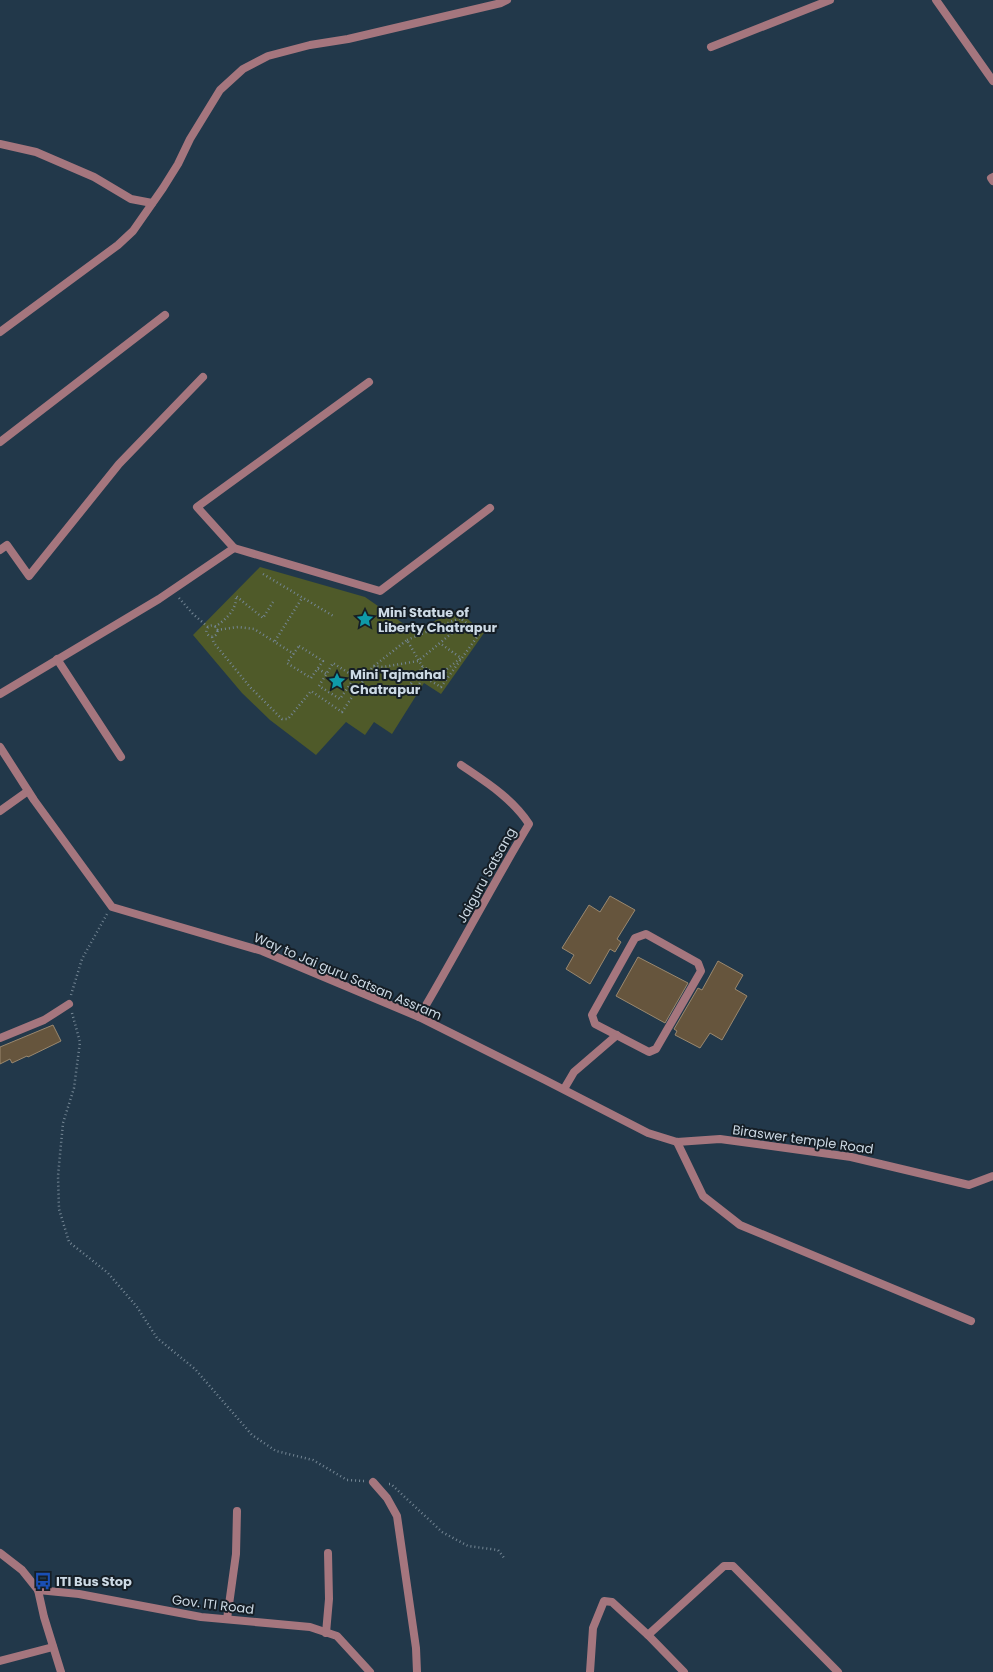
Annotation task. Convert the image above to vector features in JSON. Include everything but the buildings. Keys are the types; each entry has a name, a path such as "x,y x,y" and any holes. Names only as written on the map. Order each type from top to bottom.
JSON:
{"street":[{"path":"0,332 118,245 133,231 178,164 190,139 220,90 243,69 268,56 310,45 348,39 501,3 507,0"},
{"path":"711,47 830,0"},
{"path":"936,0 992,78"},
{"path":"0,144 36,152 94,177 131,199 152,203"},
{"path":"993,177 991,178 993,181"},
{"path":"0,442 165,315"},
{"path":"0,550 7,544 29,576 119,464 203,377"},
{"path":"369,382 197,507 234,548 380,590 490,508"},
{"path":"0,694 57,658 173,590 234,548"},
{"path":"57,658 121,757"},
{"path":"0,746 28,791 112,907"},
{"name":"Jaiguru Satsang","path":"419,1017 529,824 522,813 500,792 461,765"},
{"path":"0,811 28,791"},
{"name":"Way to Jai guru Satsan Assram","path":"112,907 262,951 419,1017 564,1089 648,1134 677,1142"},
{"path":"646,934 698,963 701,971 656,1048 649,1052 617,1035 595,1024 592,1015 635,938 646,934"},
{"path":"0,1038 44,1020 69,1004"},
{"path":"564,1089 574,1072 617,1035"},
{"name":"Biraswer temple Road","path":"677,1142 720,1139 851,1156 969,1185 993,1176"},
{"path":"677,1142 703,1196 740,1225 971,1321"},
{"path":"373,1482 387,1498 397,1516 416,1648 417,1672"},
{"path":"227,1619 236,1554 237,1511"},
{"path":"326,1633 329,1599 328,1553"},
{"path":"0,1554 22,1570 38,1590 44,1617 61,1672"},
{"path":"648,1635 724,1566 733,1566 838,1672"},
{"name":"Gov. ITI Road","path":"38,1590 79,1594 201,1617 310,1627 337,1636 370,1672"},
{"path":"590,1672 592,1628 604,1602 612,1602 648,1635 684,1672"},
{"path":"0,1661 53,1647"}],"path":[{"path":"263,574 335,617"},
{"path":"173,590 193,614 208,627 215,627 226,618 237,602 236,596 263,618 273,602"},
{"path":"275,641 302,598"},
{"path":"208,627 206,633 208,636 212,637 214,644 250,687 282,719 288,719 311,691 342,712 373,666 407,640 460,618 480,633 441,687 424,677 416,689 410,685 424,667"},
{"path":"217,630 238,627 254,629 294,654"},
{"path":"373,666 383,667 418,661 441,644 457,629"},
{"path":"212,637 216,634 217,630"},
{"path":"407,640 418,661 424,667 444,679 447,669 461,658 441,644"},
{"path":"299,646 322,661 312,678 287,663 294,654 299,646"},
{"path":"355,677 333,663 319,686 340,699 355,677 362,672 368,674"},
{"path":"318,669 327,674"},
{"path":"112,907 82,959 69,1004 80,1042 74,1088 63,1123 58,1176 59,1209 69,1242 108,1273 137,1308 157,1338 195,1369 252,1435 276,1451 313,1460 347,1480 391,1484 442,1532 468,1546 498,1550 506,1559"}],"green space":[{"path":"260,567 365,597 414,631 457,610 484,633 441,694 424,683 392,734 374,722 365,735 346,722 316,755 270,720 242,693 193,635"}],"place":[{"name":"Mini Statue of Liberty Chatrapur","path":"365,619"},
{"name":"Mini Tajmahal Chatrapur","path":"337,681"},
{"name":"ITI Bus Stop","path":"43,1581"}]}
